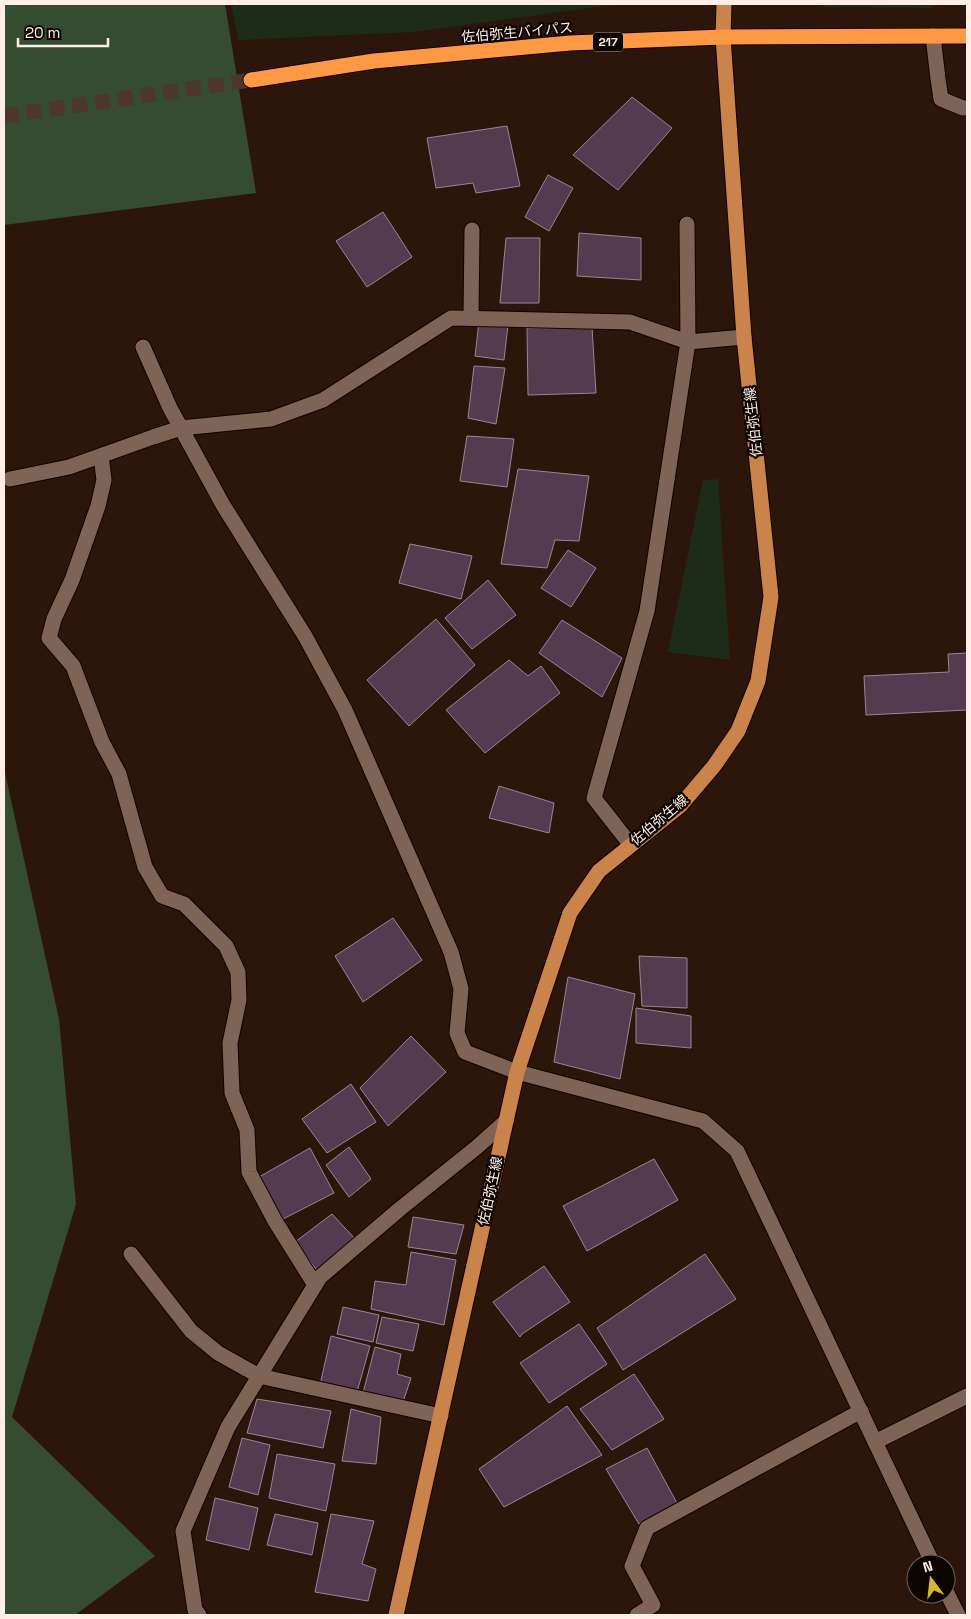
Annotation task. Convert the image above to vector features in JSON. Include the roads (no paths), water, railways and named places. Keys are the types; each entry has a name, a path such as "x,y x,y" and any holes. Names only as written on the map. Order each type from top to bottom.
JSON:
{"highway":[{"name":"佐伯弥生バイパス","path":"251,80 374,61 570,43 723,37 967,36"}],"main road":[{"name":"佐伯弥生線","path":"396,1615 517,1072 570,913 599,871 630,844 680,806 714,766 738,731 758,681 771,597 744,337 723,37 724,4"}],"street":[{"path":"933,36 942,99 967,108"},
{"path":"630,844 594,798 647,611 688,342 687,224"},
{"path":"471,318 472,230"},
{"path":"10,479 69,468 181,428 271,419 280,416 323,400 451,318 630,322 688,342 744,337"},
{"path":"143,347 181,428 222,505 304,636 345,710 452,952 461,989 456,1033 466,1052 517,1072 702,1121 737,1151 928,1554"},
{"path":"101,456 104,480 98,506 72,580 54,620 49,638 73,666 102,742 119,774 145,867 162,896 184,904 226,946 238,972 240,1000 230,1043 232,1093 247,1130 250,1172 275,1221 315,1285"},
{"path":"199,1615 195,1610 183,1532 228,1427 315,1285 327,1271 506,1121"},
{"path":"131,1254 191,1331 218,1353 259,1376 441,1416"},
{"path":"875,1442 967,1396"},
{"path":"637,1615 653,1605 632,1566 647,1528 861,1411"}],"tunnel":[{"path":"4,116 251,80"}]}
